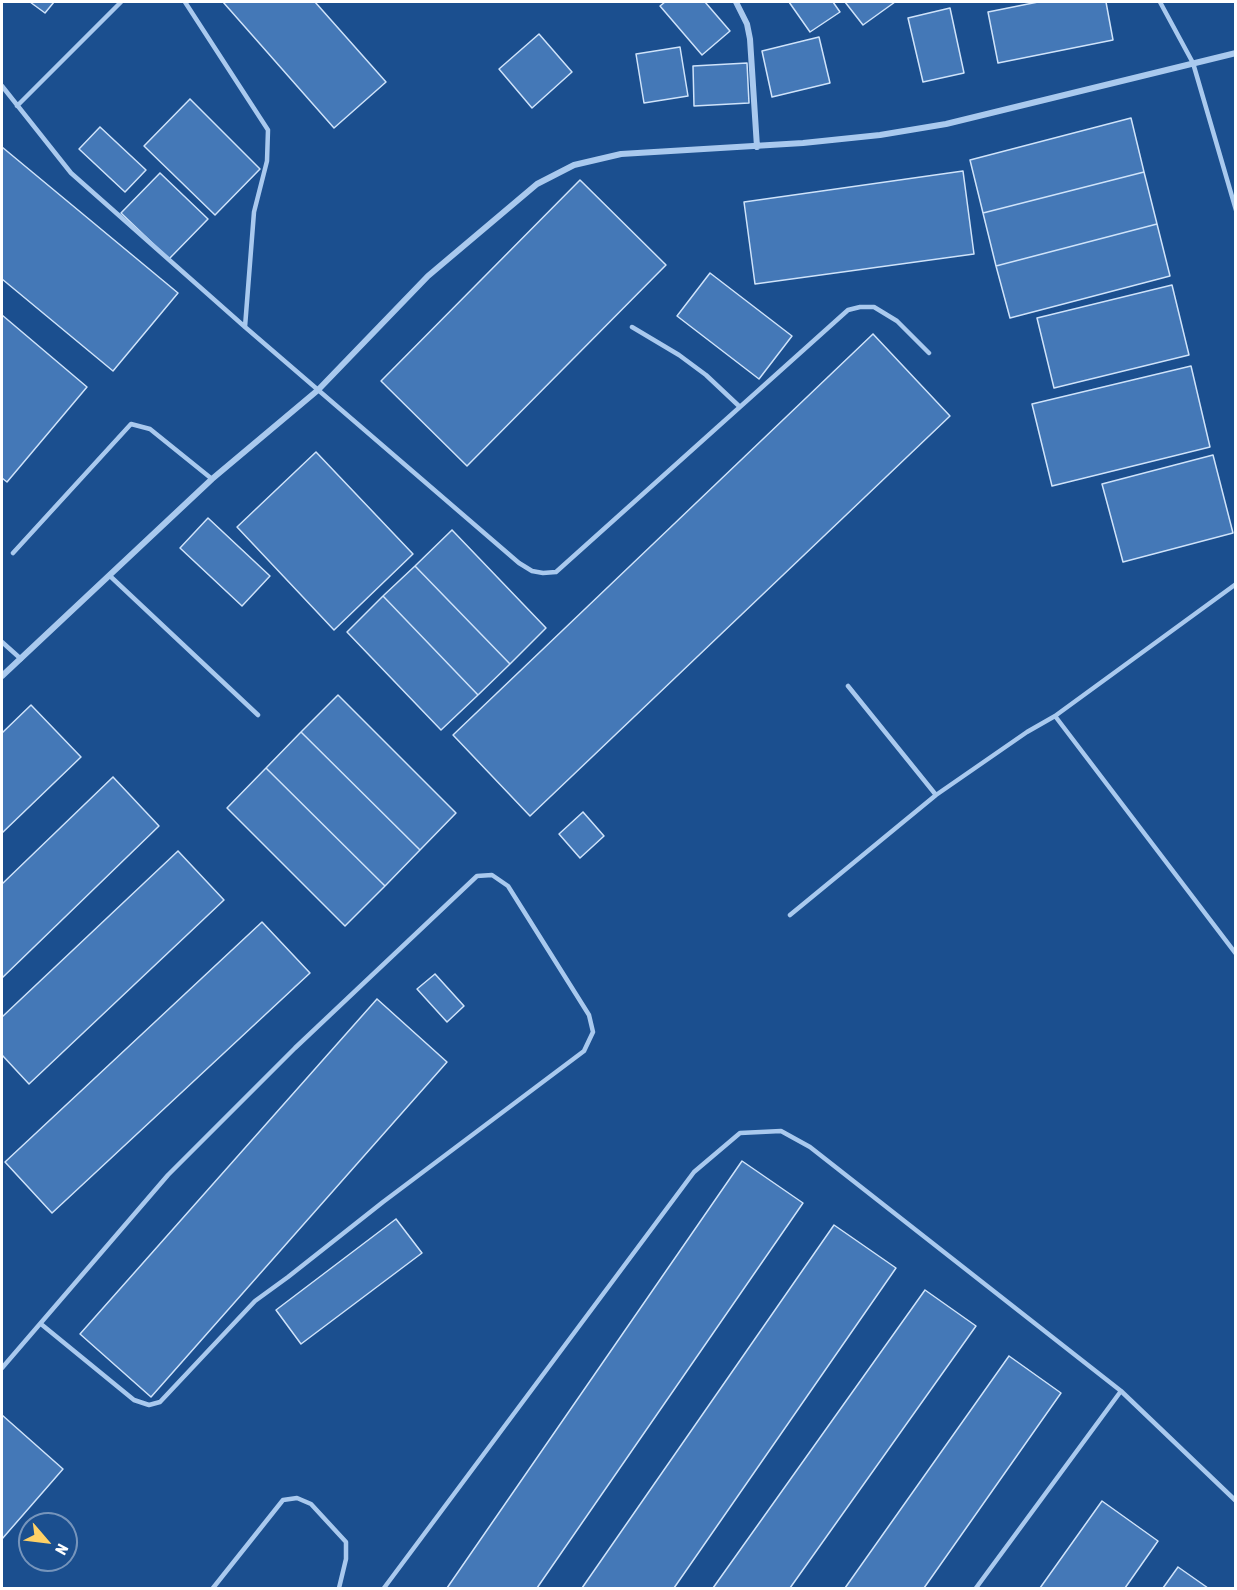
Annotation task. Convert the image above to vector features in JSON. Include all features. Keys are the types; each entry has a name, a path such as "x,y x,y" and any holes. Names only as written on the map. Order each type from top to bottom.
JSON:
{"street":[{"path":"736,2 747,24 750,39 756,147"},
{"path":"2,676 212,479 318,390 428,276 537,184 574,165 621,154 756,147 880,135 946,124 1236,53"}],"lane":[{"path":"16,106 121,2"},
{"path":"185,2 267,130 267,161 254,212 245,327"},
{"path":"1160,2 1193,63 1236,210"},
{"path":"2,86 71,174 519,563 532,570 543,573 556,572 848,310 860,307 873,308 897,321 929,353"},
{"path":"632,327 706,375 740,407"},
{"path":"13,553 131,424 150,429 212,479"},
{"path":"110,576 258,715"},
{"path":"790,915 936,795 1027,732 1055,716 1236,584"},
{"path":"2,642 21,659"},
{"path":"848,686 936,795"},
{"path":"1055,716 1236,954"},
{"path":"2,1368 168,1175 295,1048 467,884 477,876 492,875 508,886 588,1015 593,1032 584,1051 255,1301 160,1402 149,1406 134,1400 41,1324"},
{"path":"384,1588 694,1172 740,1133 781,1131 810,1147 1121,1391 1236,1501"},
{"path":"976,1588 1121,1391"},
{"path":"213,1588 283,1500 297,1498 311,1504 346,1542 346,1559 339,1588"}],"building":[{"path":"30,2 54,2 45,13"},
{"path":"223,2 315,2 386,82 334,128"},
{"path":"665,2 705,2 730,31 702,55 660,6"},
{"path":"789,2 833,2 840,12 810,32"},
{"path":"845,2 895,2 863,25"},
{"path":"1038,2 1106,2 1113,40 998,63 988,12"},
{"path":"950,8 964,73 923,82 908,18"},
{"path":"539,34 572,72 532,108 499,69"},
{"path":"819,37 830,83 772,97 762,51"},
{"path":"680,47 688,96 644,103 636,54"},
{"path":"747,63 749,103 694,106 693,66"},
{"path":"190,99 260,169 215,215 144,146"},
{"path":"1131,118 1144,172 983,213 970,160"},
{"path":"100,127 146,170 125,192 79,149"},
{"path":"2,147 178,293 113,371 2,279"},
{"path":"963,171 974,254 755,284 744,202"},
{"path":"1144,172 1157,224 996,266 983,213"},
{"path":"160,173 208,219 169,259 121,213"},
{"path":"580,180 666,265 467,466 381,381"},
{"path":"1157,224 1170,276 1010,318 996,266"},
{"path":"710,273 792,336 759,379 677,316"},
{"path":"1172,285 1189,355 1054,388 1037,318"},
{"path":"2,315 87,387 7,482 2,478"},
{"path":"873,334 950,416 530,816 453,735"},
{"path":"1191,366 1210,447 1052,486 1032,404"},
{"path":"316,452 413,554 334,630 237,527"},
{"path":"1213,455 1233,533 1123,562 1102,484"},
{"path":"208,518 270,576 242,606 180,548"},
{"path":"452,530 546,628 510,664 415,566"},
{"path":"415,566 510,664 478,695 383,596"},
{"path":"383,596 478,695 441,730 347,632"},
{"path":"338,695 456,813 420,850 301,732"},
{"path":"31,705 81,757 2,833 2,733"},
{"path":"301,732 420,850 385,886 266,768"},
{"path":"266,768 385,886 345,926 227,808"},
{"path":"113,777 159,826 2,978 2,884"},
{"path":"583,812 604,836 580,858 559,834"},
{"path":"178,851 224,900 29,1084 2,1055 2,1017"},
{"path":"262,922 310,973 52,1213 5,1162"},
{"path":"435,974 464,1006 447,1022 417,989"},
{"path":"377,999 447,1062 151,1397 80,1334"},
{"path":"742,1161 803,1203 537,1588 447,1588"},
{"path":"396,1219 422,1253 301,1344 276,1310"},
{"path":"834,1225 896,1268 674,1588 582,1588"},
{"path":"925,1290 976,1326 790,1588 713,1588"},
{"path":"1009,1356 1061,1393 924,1588 845,1588"},
{"path":"2,1415 63,1469 26,1512 18,1512 18,1521 2,1539"},
{"path":"1102,1501 1158,1541 1125,1588 1040,1588"},
{"path":"1178,1567 1208,1588 1163,1588"}]}
